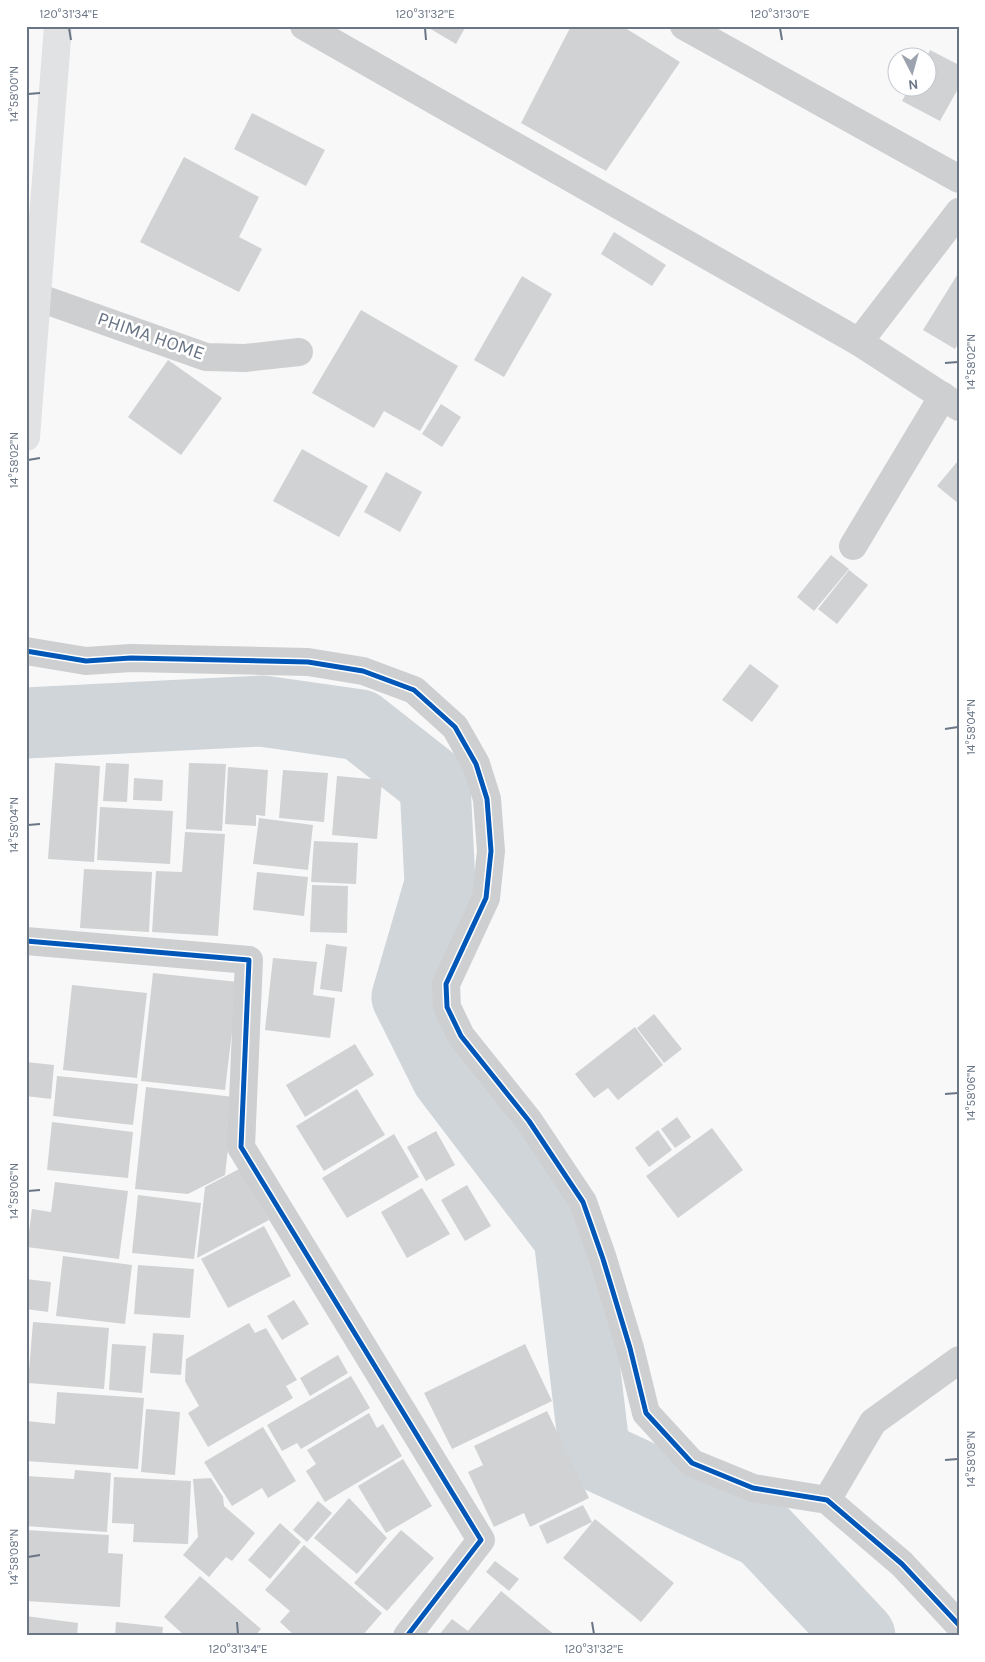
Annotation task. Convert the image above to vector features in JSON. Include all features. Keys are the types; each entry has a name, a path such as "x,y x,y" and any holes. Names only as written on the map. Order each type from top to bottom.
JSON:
{"street":[{"path":"26,437 58,26"},
{"path":"304,26 859,342 951,402 853,546"},
{"path":"684,26 959,179"},
{"path":"859,342 959,212"},
{"name":"PHIMA HOME","path":"37,296 206,357 245,358 299,352"},
{"path":"26,651 86,661 131,658 308,662 363,671 414,690 455,727 476,764 487,799 491,851 486,898 446,984 448,1007 461,1036 529,1121 582,1202 603,1258 646,1413 692,1463 753,1488 827,1500 902,1564 959,1625"},
{"path":"26,941 249,960 241,1146 481,1540 408,1636"},
{"path":"827,1500 873,1422 959,1360"}],"building":[{"path":"430,26 466,26 456,44 429,28"},
{"path":"571,26 622,26 680,62 606,171 521,123"},
{"path":"938,54 959,65 959,87 940,121 902,101 904,98 938,98"},
{"path":"252,113 325,150 306,186 234,149"},
{"path":"184,157 259,197 239,237 262,249 239,292 140,242"},
{"path":"614,232 666,265 652,286 601,254"},
{"path":"959,272 959,342 955,349 923,330"},
{"path":"522,276 552,294 504,377 474,360"},
{"path":"361,310 458,366 420,431 384,411 374,428 312,393"},
{"path":"168,360 222,398 181,455 128,417"},
{"path":"441,404 461,417 442,447 422,434"},
{"path":"302,449 368,486 339,537 273,501"},
{"path":"957,462 959,463 959,504 937,486"},
{"path":"386,472 422,492 400,532 364,512"},
{"path":"831,555 849,569 814,611 797,597"},
{"path":"849,570 868,585 837,624 818,609"},
{"path":"750,664 779,686 752,722 722,700"},
{"path":"55,763 100,766 94,862 48,859"},
{"path":"106,763 129,764 127,802 103,801"},
{"path":"189,763 226,764 222,831 186,829"},
{"path":"228,767 268,770 265,816 256,815 256,826 225,824"},
{"path":"283,770 328,773 324,822 279,818"},
{"path":"337,776 382,780 377,839 332,835"},
{"path":"134,778 163,780 162,801 133,800"},
{"path":"100,807 173,811 170,864 97,860"},
{"path":"259,818 313,825 308,870 253,864"},
{"path":"185,832 225,834 218,936 152,932 156,871 182,872"},
{"path":"314,841 358,843 356,884 311,882"},
{"path":"84,869 152,872 149,932 80,928"},
{"path":"257,872 308,877 304,916 253,910"},
{"path":"312,885 348,886 347,933 310,932"},
{"path":"326,944 347,947 342,992 320,989"},
{"path":"273,958 317,962 313,995 335,998 330,1038 265,1030"},
{"path":"153,973 238,982 225,1090 141,1081"},
{"path":"72,985 147,993 137,1078 63,1070"},
{"path":"654,1014 682,1049 664,1063 637,1028"},
{"path":"635,1027 663,1065 618,1100 608,1088 594,1098 575,1074"},
{"path":"355,1044 374,1075 305,1117 286,1085"},
{"path":"26,1062 54,1065 51,1099 26,1096"},
{"path":"57,1076 138,1084 133,1125 53,1116"},
{"path":"146,1087 234,1097 225,1175 188,1194 135,1189"},
{"path":"357,1089 385,1135 324,1171 296,1126"},
{"path":"677,1117 691,1137 675,1148 661,1129"},
{"path":"52,1122 133,1132 128,1178 47,1170"},
{"path":"712,1128 743,1170 678,1218 646,1176"},
{"path":"658,1130 672,1150 649,1167 635,1148"},
{"path":"436,1131 455,1165 426,1181 407,1147"},
{"path":"394,1134 419,1177 347,1218 322,1178"},
{"path":"241,1168 269,1220 197,1258 205,1187"},
{"path":"55,1182 128,1191 119,1259 27,1247 32,1209 51,1212"},
{"path":"467,1185 491,1226 465,1241 441,1200"},
{"path":"422,1188 450,1234 407,1258 381,1212"},
{"path":"138,1195 201,1203 194,1259 132,1253"},
{"path":"26,1196 29,1196 27,1210 26,1210"},
{"path":"264,1226 291,1276 228,1308 201,1259"},
{"path":"63,1256 132,1265 125,1324 56,1316"},
{"path":"138,1265 194,1269 190,1318 134,1314"},
{"path":"26,1279 51,1282 48,1312 26,1309"},
{"path":"294,1300 309,1324 282,1340 267,1316"},
{"path":"33,1322 109,1328 104,1389 28,1383"},
{"path":"249,1323 255,1333 266,1328 297,1380 286,1386 293,1398 208,1447 188,1413 199,1406 185,1381 186,1359"},
{"path":"153,1333 184,1335 181,1375 150,1373"},
{"path":"112,1344 146,1346 142,1393 109,1390"},
{"path":"525,1344 552,1401 452,1449 424,1393"},
{"path":"338,1355 348,1373 310,1396 300,1378"},
{"path":"351,1376 370,1408 301,1449 297,1443 282,1451 267,1425"},
{"path":"57,1392 144,1398 138,1469 26,1461 26,1421 55,1424"},
{"path":"146,1409 180,1412 175,1475 141,1472"},
{"path":"547,1411 589,1498 530,1527 524,1513 494,1527 468,1472 483,1465 474,1446"},
{"path":"369,1413 377,1428 383,1424 402,1456 325,1502 306,1471 316,1464 307,1450"},
{"path":"263,1427 296,1481 268,1498 262,1488 232,1506 204,1462"},
{"path":"403,1459 432,1506 386,1533 358,1486"},
{"path":"75,1470 111,1473 107,1532 26,1526 26,1476 74,1479"},
{"path":"114,1477 191,1481 188,1544 133,1542 134,1524 112,1523"},
{"path":"211,1478 223,1497 224,1506 255,1533 232,1561 226,1557 209,1577 183,1555 198,1537 193,1479"},
{"path":"349,1498 387,1538 357,1574 314,1538"},
{"path":"318,1501 332,1513 307,1542 293,1530"},
{"path":"583,1505 592,1522 547,1544 539,1526"},
{"path":"595,1519 674,1583 641,1622 563,1558"},
{"path":"280,1523 301,1542 270,1579 248,1560"},
{"path":"26,1530 109,1535 108,1553 123,1554 120,1607 26,1601"},
{"path":"401,1530 434,1558 387,1611 354,1583"},
{"path":"304,1545 382,1613 362,1636 295,1636 280,1622 290,1611 265,1590"},
{"path":"495,1561 519,1579 509,1591 486,1572"},
{"path":"200,1576 261,1629 255,1636 185,1636 164,1617"},
{"path":"501,1591 556,1636 439,1635 452,1619 468,1631"},
{"path":"26,1616 78,1623 77,1636 26,1636"},
{"path":"116,1622 163,1627 162,1636 115,1636"}],"waterway":[{"path":"26,723 262,711 360,725 435,784 440,884 407,997 447,1077 569,1237 595,1455 763,1533 860,1636"}],"cycle path":[{"path":"26,651 86,661 131,658 308,662 363,671 414,690 455,727 476,764 487,799 491,851 486,898 446,984 447,1007 461,1036 529,1121 583,1202 603,1259 630,1348 646,1413 692,1463 753,1488 827,1500 902,1564 959,1625"},
{"path":"26,941 249,960 241,1147 481,1540 407,1636"}]}
